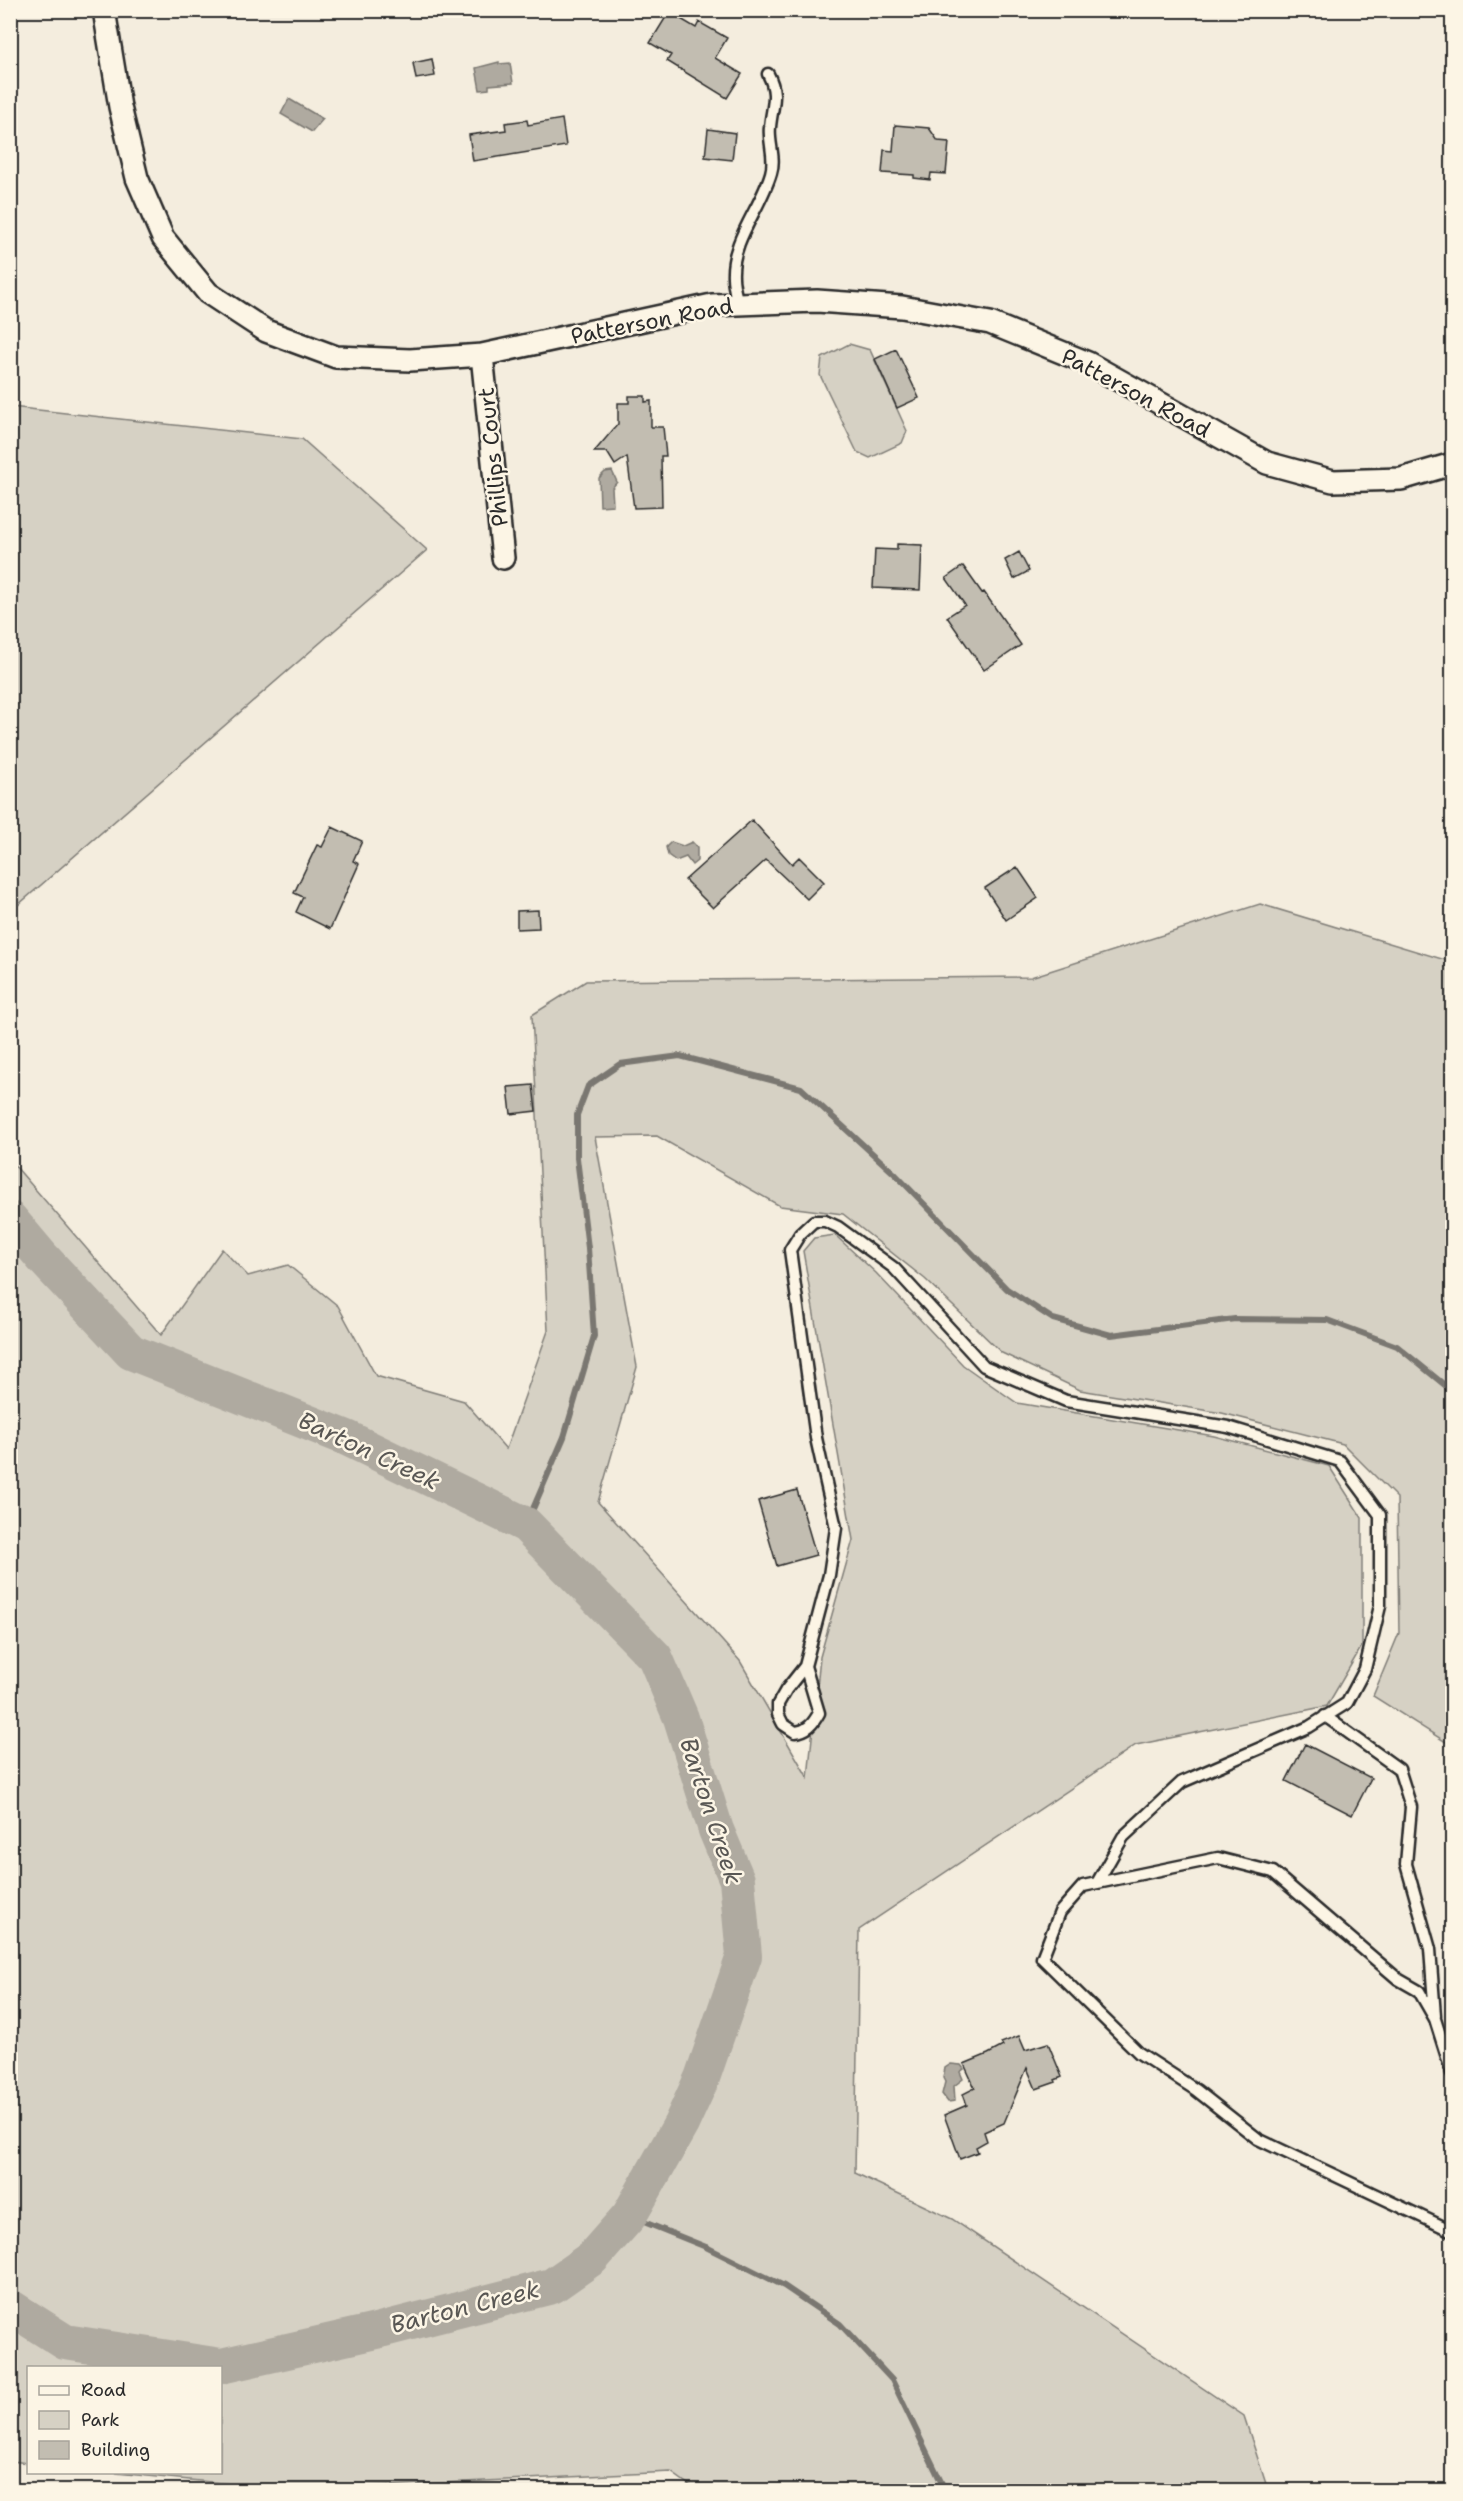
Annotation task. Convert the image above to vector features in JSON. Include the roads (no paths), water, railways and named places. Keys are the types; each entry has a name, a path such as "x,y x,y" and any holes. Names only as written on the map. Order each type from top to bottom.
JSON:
{"street":[{"name":"Patterson Road","path":"104,10 120,107 137,178 163,238 208,293 266,331 336,357 410,360 483,355 712,305 828,302 902,307 990,322 1088,363 1267,464 1333,481 1401,479 1452,464"},
{"name":"Phillips Court","path":"483,355 503,558"}],"lane":[{"path":"738,304 732,276 738,243 761,201 772,171 773,151 770,131 776,88 768,74"},
{"path":"805,1666 819,1713 809,1727 795,1732 783,1724 778,1714 778,1704 805,1666 829,1575 836,1528 816,1438 790,1250 800,1234 814,1221 825,1221 838,1227 894,1268 984,1366 1065,1401 1228,1427 1340,1461 1380,1515 1380,1606 1365,1669 1347,1702 1309,1727 1182,1782 1123,1838 1097,1883"},
{"path":"1325,1716 1399,1769 1411,1807 1406,1864 1430,1949 1435,2019"},
{"path":"1452,2073 1435,2019 1419,1992 1398,1979 1273,1872 1218,1858 1083,1886 1060,1912 1042,1958 1139,2053 1196,2090 1258,2139 1452,2231"}],"waterway":[{"path":"526,1525 564,1437 594,1336 588,1248 577,1158 577,1115 588,1086 620,1064 680,1056 801,1088 896,1175 1007,1289 1053,1319 1111,1335 1235,1319 1327,1320 1397,1346 1452,1391"},
{"name":"Barton Creek","path":"10,1219 42,1257 131,1352 347,1438 526,1525 655,1657 681,1718 716,1830 737,1880 744,1956 702,2078 681,2124 629,2216 592,2258 552,2286 376,2331 221,2366 65,2342 10,2307"},
{"path":"629,2216 706,2247 784,2286 840,2324 892,2380 945,2490"}]}
